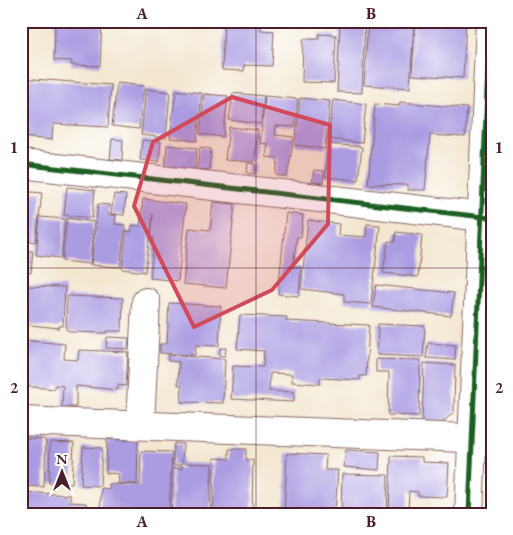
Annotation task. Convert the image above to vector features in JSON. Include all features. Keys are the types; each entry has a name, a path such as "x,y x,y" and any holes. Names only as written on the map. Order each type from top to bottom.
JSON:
{"street":[{"path":"469,514 482,439 490,21"},
{"path":"21,164 487,218"},
{"path":"140,426 146,302"},
{"path":"21,421 482,439"}],"highlighted area":[{"path":"232,97 330,125 328,224 272,290 194,327 134,206 153,142"}],"building":[{"path":"55,21 102,21 100,66 71,65 72,61 54,60"},
{"path":"224,21 249,21 249,23 261,24 261,30 274,31 272,66 244,65 244,71 222,70"},
{"path":"340,21 365,21 362,93 337,92"},
{"path":"368,21 414,21 410,88 364,85"},
{"path":"415,21 466,21 463,78 412,75"},
{"path":"319,34 336,35 334,83 302,82 303,39 319,39"},
{"path":"21,78 111,85 108,127 53,124 52,140 21,137"},
{"path":"117,83 144,86 139,129 112,126"},
{"path":"146,89 170,92 166,138 141,135"},
{"path":"176,90 202,93 197,141 170,138"},
{"path":"233,93 264,96 261,124 229,120"},
{"path":"204,94 228,96 223,137 200,134"},
{"path":"265,96 298,99 295,127 276,126 275,135 294,137 287,177 276,175 278,158 266,157 268,144 260,143"},
{"path":"300,98 330,101 325,149 295,145"},
{"path":"333,100 366,104 362,143 328,139"},
{"path":"400,102 467,108 465,137 430,135 425,190 408,190 408,185 368,184 375,104 399,106"},
{"path":"229,127 258,130 254,162 225,160"},
{"path":"112,139 123,140 122,160 110,159"},
{"path":"142,140 161,142 159,162 140,160"},
{"path":"328,144 362,147 358,180 325,177"},
{"path":"167,145 197,148 195,169 165,166"},
{"path":"200,147 211,149 209,170 197,169"},
{"path":"248,163 256,164 255,174 247,173"},
{"path":"314,170 324,171 323,183 312,182"},
{"path":"67,187 95,190 92,218 64,215"},
{"path":"21,191 42,193 36,242 21,240"},
{"path":"114,194 126,195 124,215 111,214"},
{"path":"143,199 186,204 178,281 150,278 154,238 151,238 153,214 145,272 122,269 126,231 131,232 132,225 140,226"},
{"path":"213,202 235,204 226,288 183,284 189,228 210,230"},
{"path":"98,204 109,205 108,215 116,215 115,224 125,225 120,267 91,265"},
{"path":"286,213 303,215 301,237 297,237 293,267 301,267 299,296 278,294"},
{"path":"40,217 65,219 61,258 36,255"},
{"path":"67,218 94,222 90,264 62,261"},
{"path":"308,220 339,224 338,235 366,237 367,224 380,225 371,304 344,302 344,294 301,289"},
{"path":"396,232 422,235 418,277 383,273 388,241 395,242"},
{"path":"21,250 33,251 31,273 21,272"},
{"path":"21,280 24,280 23,286 65,287 63,326 59,326 59,328 21,324"},
{"path":"376,285 454,293 451,316 373,307"},
{"path":"67,296 123,298 122,331 107,331 107,333 70,332 66,329"},
{"path":"169,303 221,306 219,346 196,345 195,355 160,353 160,344 167,344"},
{"path":"240,315 287,317 286,321 369,325 366,376 360,376 360,380 320,378 320,384 292,382 292,374 270,373 269,391 294,392 294,402 231,399 233,366 263,367 264,351 237,349"},
{"path":"378,324 425,326 423,357 377,355"},
{"path":"107,337 129,338 128,349 106,348"},
{"path":"21,340 65,344 64,359 78,360 79,350 128,352 126,386 118,385 118,390 76,386 76,407 62,407 63,386 55,385 55,389 21,386"},
{"path":"428,343 456,345 455,360 426,358"},
{"path":"220,348 226,348 225,356 219,356"},
{"path":"168,355 225,359 223,403 181,402 182,385 178,385 179,362 168,361"},
{"path":"376,359 420,360 419,416 388,415 389,372 376,372"},
{"path":"424,363 455,365 454,412 442,423 422,422"},
{"path":"24,438 44,439 46,442 44,487 22,486"},
{"path":"107,439 138,441 137,484 118,483 119,474 106,473"},
{"path":"50,442 74,443 72,484 49,483"},
{"path":"174,443 183,444 182,463 212,464 210,514 171,514 173,468 182,469 182,465 173,465"},
{"path":"83,447 102,448 100,486 81,485"},
{"path":"229,449 246,449 246,460 253,460 252,514 213,514 214,458 229,459"},
{"path":"346,450 380,452 379,470 344,467"},
{"path":"141,451 172,452 169,514 100,514 101,488 109,489 109,484 140,485"},
{"path":"287,453 326,455 325,470 338,470 335,514 284,514"},
{"path":"391,456 422,457 422,462 449,463 447,497 418,496 418,492 409,491 408,514 389,514"},
{"path":"342,474 388,475 387,514 341,514"},
{"path":"21,492 70,495 70,502 86,503 86,514 21,514"}],"cycle path":[{"path":"469,514 490,21"},
{"path":"21,164 492,218"}]}
